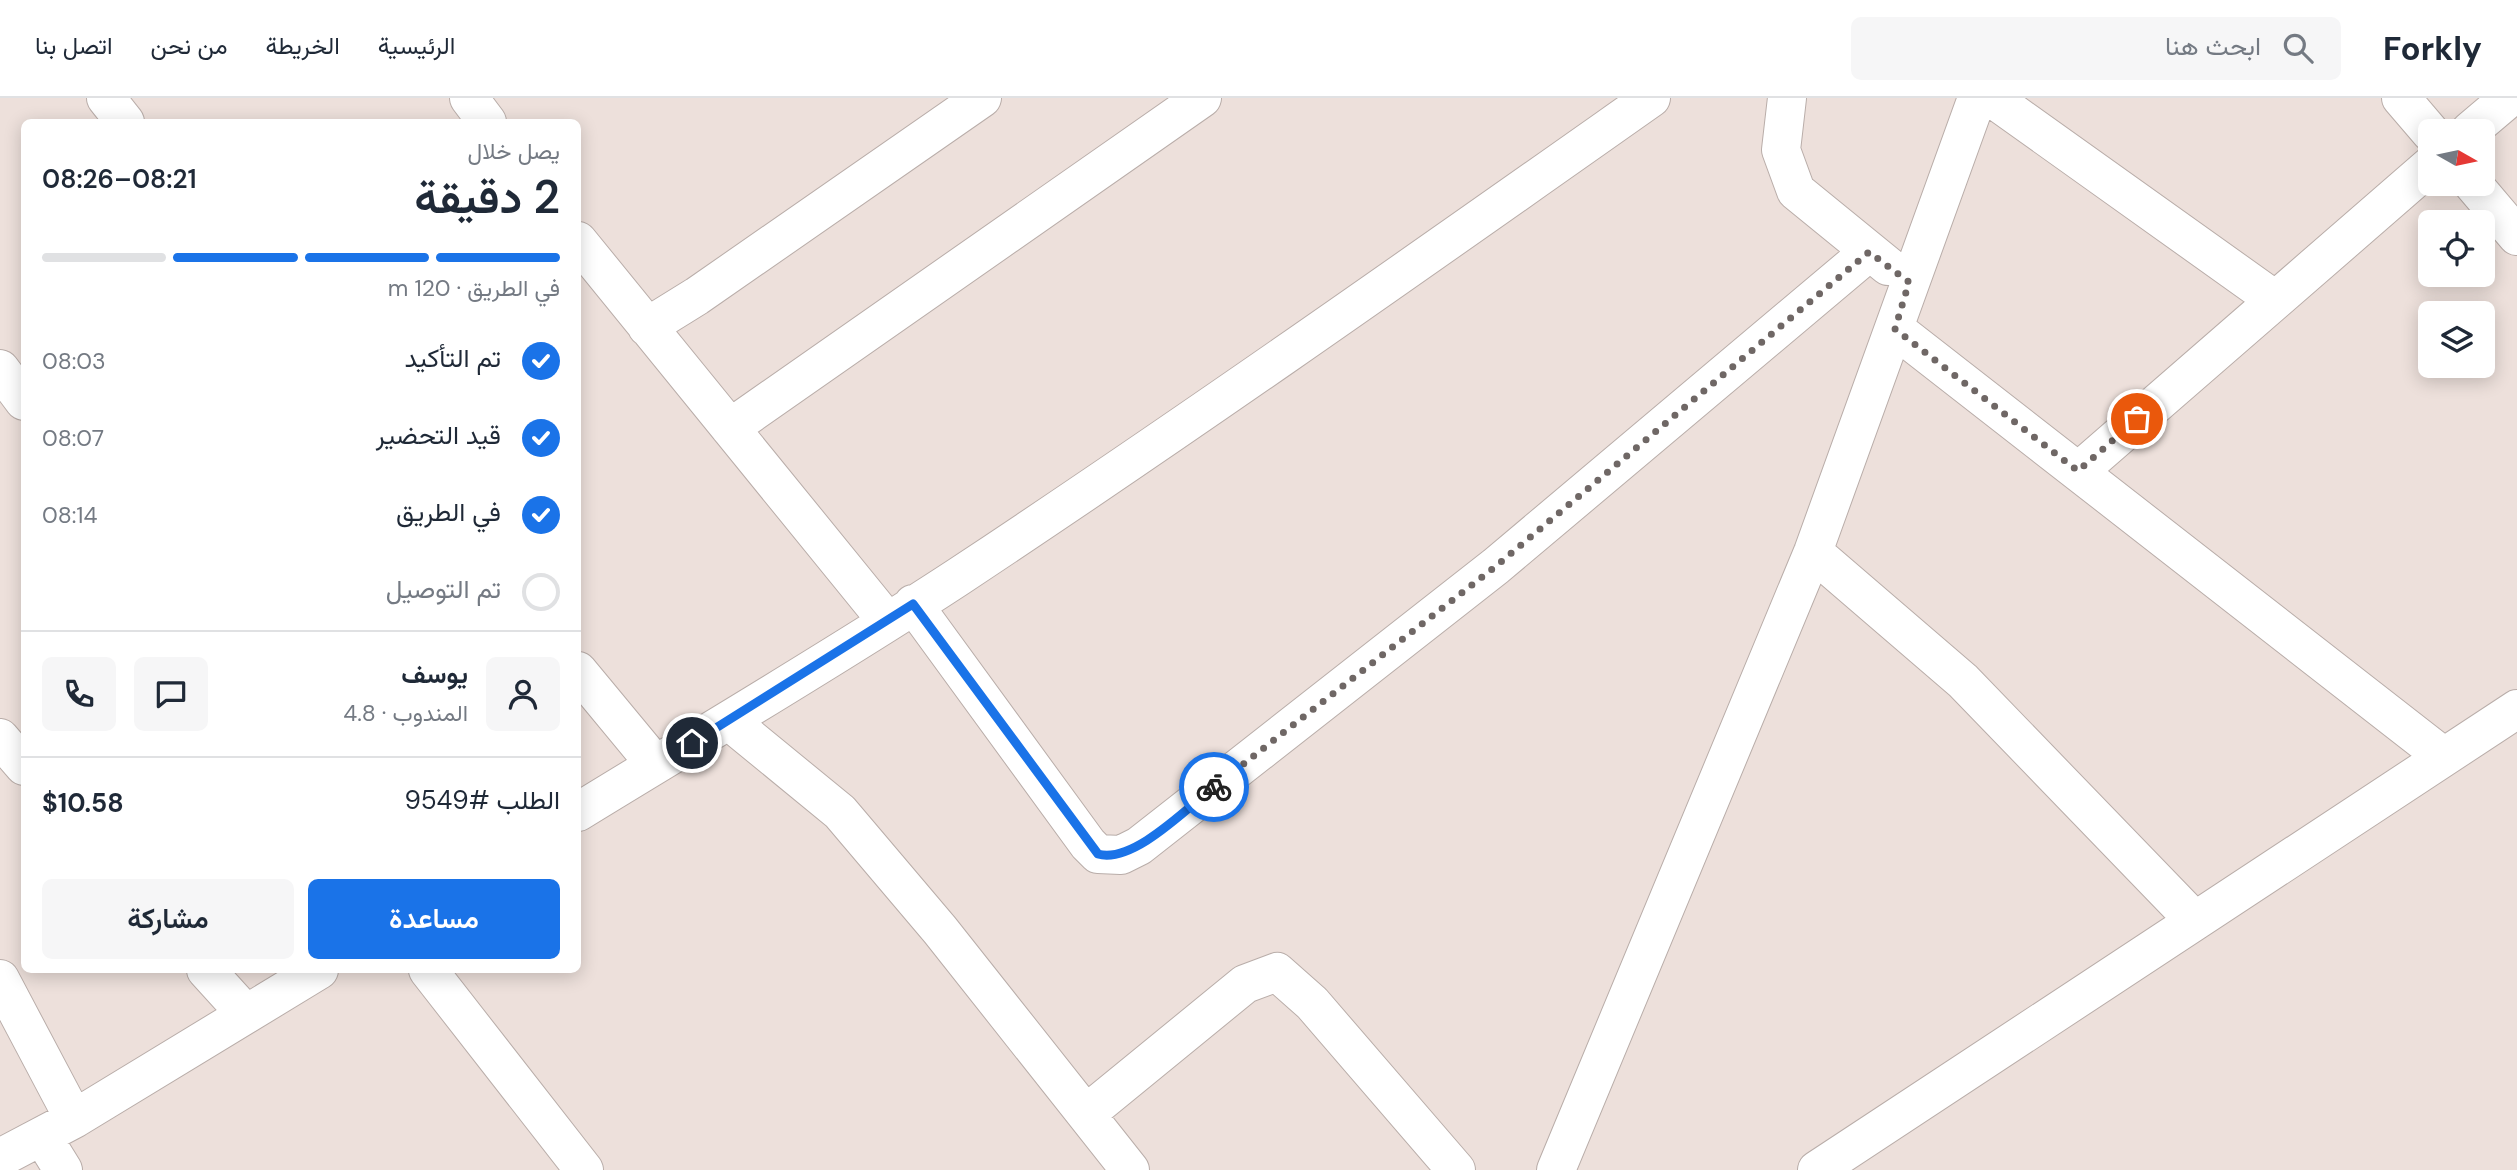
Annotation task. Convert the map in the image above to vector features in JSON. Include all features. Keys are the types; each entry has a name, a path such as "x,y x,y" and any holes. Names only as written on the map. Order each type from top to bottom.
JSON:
{"street":[{"path":"106,98 123,119"},
{"path":"468,98 485,119"},
{"path":"730,428 1202,98"},
{"path":"581,810 729,722 900,612 1329,326 1650,98"},
{"path":"1787,98 1782,150 1796,191 1909,282"},
{"path":"1556,1170 1813,552 1977,98"},
{"path":"1992,98 2275,300"},
{"path":"2400,98 2419,119"},
{"path":"2484,119 2509,98"},
{"path":"648,327 697,296 957,105"},
{"path":"2078,471 2418,176"},
{"path":"2483,196 2517,236"},
{"path":"581,245 730,428 900,612 1088,844 1098,854 1121,855 1139,846 1496,566 1869,252"},
{"path":"1895,329 2444,757"},
{"path":"0,369 21,397"},
{"path":"1813,552 1963,681 2195,921"},
{"path":"581,675 655,764"},
{"path":"1817,1170 2517,709"},
{"path":"729,722 840,812 940,930 1130,1170"},
{"path":"0,738 21,762"},
{"path":"1086,1114 1245,984 1277,972 1312,1003 1457,1170"},
{"path":"209,973 246,1014"},
{"path":"0,1158 58,1127 314,973"},
{"path":"430,973 584,1170"},
{"path":"0,979 58,1127 63,1170"}],"way so far":[{"path":"1214,787 1496,566 1869,252 1909,282 1895,329 2078,471 2137,419"}],"route":[{"path":"692,743 913,604 1098,854 1108,857 1121,855 1139,846 1214,787"}]}
